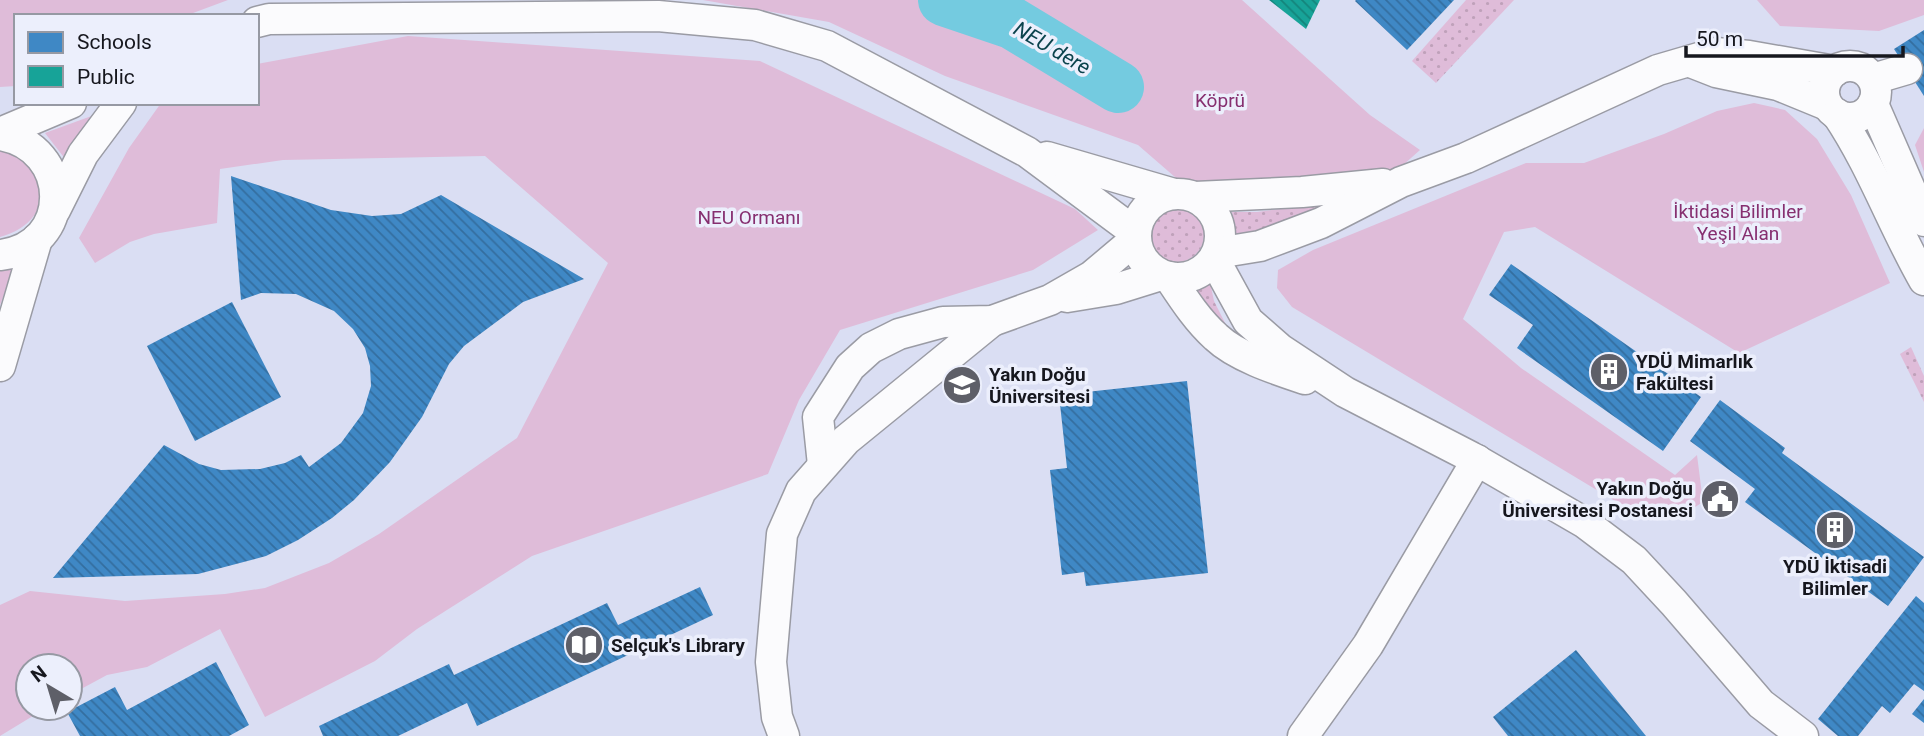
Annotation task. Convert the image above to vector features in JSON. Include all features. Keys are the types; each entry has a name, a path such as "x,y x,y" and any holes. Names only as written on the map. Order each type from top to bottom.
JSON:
{"street":[{"path":"259,21 268,19 657,8 755,25 827,46 1027,152 1093,199 1136,236 1144,260 1165,276 1217,339 1264,365 1345,392"},
{"path":"1216,256 1260,246 1308,228 1401,182 1466,158 1658,70 1716,53 1835,71"},
{"path":"1690,61 1716,72 1778,85 1845,117 1861,116 1873,92 1907,69"},
{"path":"1924,221 1873,92 1860,67 1842,66 1825,83 1825,98 1856,143 1909,255 1924,280"},
{"path":"0,134 66,105"},
{"path":"0,255 21,250 37,239 83,154 120,105"},
{"path":"0,134 14,137 31,146 44,159 53,176 56,194 53,212"},
{"path":"1027,152 1184,195 1207,204 1220,226 1216,256 1195,275 1182,278 1165,276 1116,289 1050,300"},
{"path":"823,466 818,417 850,368 871,348 899,334 943,322 992,321 1050,300 1092,276 1136,236 1140,219 1148,206 1160,198 1303,192 1401,182"},
{"path":"0,366 37,239"},
{"path":"1216,256 1248,321 1280,349 1345,392 1477,460 1585,523 1634,560 1761,704 1802,736"},
{"path":"784,736 777,717 771,662 782,534 801,491 846,440 992,321"},
{"path":"1303,736 1368,645 1477,460"},
{"path":"1761,704 1775,736"}],"shaded area":[{"name":"Yakın Doğu Üniversitesi","path":"0,0 1924,0 1924,736 0,736"}],"green space":[{"path":"0,0 228,0 190,14 14,14 14,86 0,87"},
{"name":"Köprü","path":"703,0 1242,0 1370,115 1420,150 1393,174 1199,189 1183,184 1138,145 945,76 829,22"},
{"path":"1466,0 1514,0 1436,83 1412,61"},
{"path":"1757,0 1924,0 1924,15 1879,31 1780,26"},
{"name":"NEU Ormanı","path":"408,36 760,61 1075,209 1098,230 1033,270 840,330 799,400 768,474 532,556 417,629 375,661 265,717 220,629 147,667 107,675 84,687 84,652 14,652 14,722 23,722 0,736 0,605 30,591 125,601 225,594 265,588 329,563 379,534 517,438 608,263 485,156 283,160 220,169 217,223 154,234 130,242 95,263 79,238 129,148 160,105 259,105 259,64"},
{"name":"İktidasi Bilimler Yeşil Alan","path":"1754,103 1785,110 1817,139 1851,195 1890,283 1739,353 1535,227 1504,232 1463,319 1521,368 1675,475 1697,455 1703,502 1681,516 1635,513 1292,307 1277,288 1278,270 1313,250 1526,163 1584,163 1664,134 1717,111"},
{"path":"97,114 66,160 45,133"},
{"path":"1924,128 1924,172 1915,145"},
{"path":"0,149 26,160 39,186 40,197 35,215 28,222 0,237"},
{"path":"1309,205 1318,207 1236,243 1232,212 1257,212"},
{"path":"1177,208 1196,216 1204,235 1196,254 1177,262 1158,254 1150,235 1158,216"},
{"path":"16,262 0,305 0,264"},
{"path":"1210,282 1214,301 1233,339 1187,290"},
{"path":"1911,347 1924,376 1924,402 1900,354"}],"building: Schools":[{"path":"1356,0 1454,0 1407,50"},
{"path":"1924,30 1924,96 1894,49"},
{"path":"231,176 331,210 372,216 401,214 441,195 584,279 523,302 464,346 449,364 422,417 390,462 354,500 298,540 266,556 198,574 53,578 164,445 199,464 221,470 260,469 285,463 301,455 309,467 341,443 363,413 371,386 370,366 365,348 353,329 334,311 296,294 261,293 241,300"},
{"name":"YDÜ Mimarlık Fakültesi","path":"1511,264 1701,397 1663,451 1517,348 1533,325 1489,295"},
{"path":"232,302 281,397 195,441 147,346"},
{"path":"1187,381 1208,573 1086,586 1084,572 1062,575 1050,470 1067,468 1059,395"},
{"name":"YDÜ İktisadi Bilimler","path":"1720,400 1785,448 1782,453 1924,557 1888,606 1745,502 1755,489 1690,441"},
{"name":"Selçuk's Library","path":"700,587 713,615 477,726 467,703 398,736 323,736 319,726 449,664 454,675 607,603 618,625"},
{"path":"1916,596 1924,603 1924,691 1914,684 1890,713 1882,706 1858,736 1838,736 1818,719"},
{"path":"1576,650 1646,736 1508,736 1493,717"},
{"path":"216,662 249,725 229,736 80,736 72,722 84,722 84,703 115,687 127,710"},
{"path":"1924,699 1924,723 1912,714"}],"building: Public":[{"path":"1269,0 1320,0 1306,29"}],"waterway":[{"name":"NEU dere","path":"944,0 1012,23 1118,87"}],"place":[{"name":"YDÜ Mimarlık Fakültesi","path":"1609,372"},
{"name":"Yakın Doğu Üniversitesi","path":"962,385"},
{"name":"Yakın Doğu Üniversitesi Postanesi","path":"1720,499"},
{"name":"YDÜ İktisadi Bilimler","path":"1835,530"},
{"name":"Selçuk's Library","path":"584,645"}]}
